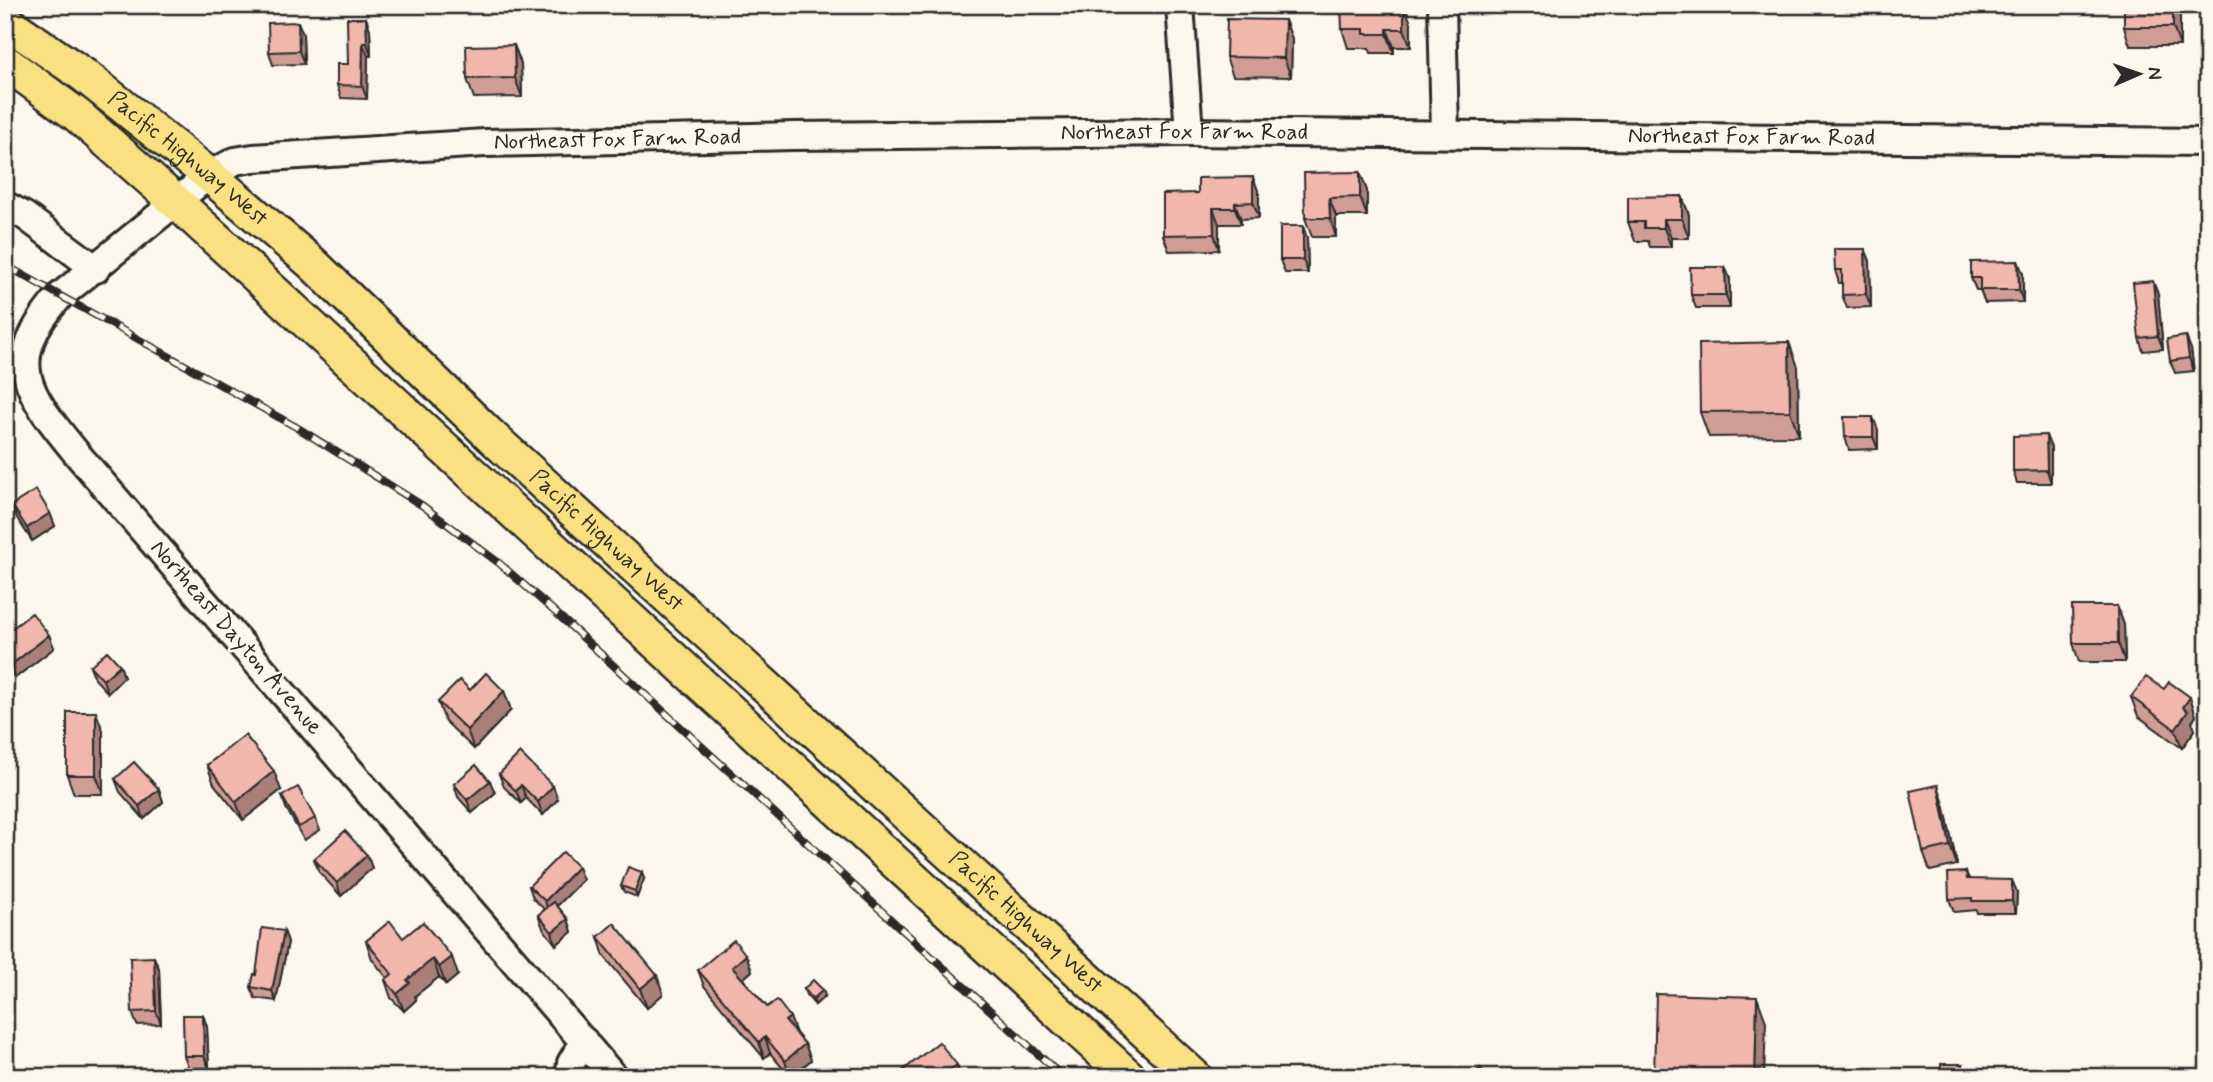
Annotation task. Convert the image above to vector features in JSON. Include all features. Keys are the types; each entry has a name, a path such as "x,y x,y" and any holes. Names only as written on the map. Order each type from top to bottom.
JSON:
{"main road":[{"name":"Pacific Highway West","path":"5,21 85,76 209,175 312,263 492,437 1195,1077"},
{"name":"Pacific Highway West","path":"5,62 77,115 176,202 1129,1077"}],"street":[{"path":"1180,5 1189,132"},
{"path":"1443,5 1445,134"},
{"name":"Northeast Fox Farm Road","path":"176,202 209,175 235,161 485,143 769,136 1189,132 2208,142"},
{"name":"Northeast Dayton Avenue","path":"176,202 60,296 41,316 29,337 15,373 31,392 40,409 78,455 614,1077"},
{"path":"5,205 25,216 96,269"},
{"path":"569,1077 571,1063 584,1041"}],"building":[{"path":"1341,5 1404,5 1404,29 1387,29 1387,34 1364,34 1364,29 1342,29"},
{"path":"2124,5 2173,5 2173,27 2124,27"},
{"path":"347,18 366,18 367,43 363,43 362,86 337,85 337,64 348,64"},
{"path":"1227,19 1285,20 1284,58 1226,57"},
{"path":"298,22 299,51 269,52 268,23"},
{"path":"514,45 515,78 467,79 466,46"},
{"path":"1360,172 1360,197 1329,198 1330,218 1305,218 1304,173"},
{"path":"1253,177 1253,202 1235,203 1235,208 1213,208 1214,234 1163,235 1163,194 1198,193 1198,178"},
{"path":"1682,196 1682,219 1664,219 1664,228 1644,228 1644,222 1628,222 1628,197"},
{"path":"1280,226 1303,226 1303,260 1280,260"},
{"path":"1834,249 1865,249 1866,294 1842,295 1842,270 1835,270"},
{"path":"2018,261 2019,290 1980,290 1980,278 1971,278 1971,262"},
{"path":"1690,267 1725,267 1726,295 1691,295"},
{"path":"2153,281 2158,336 2139,338 2133,283"},
{"path":"2186,336 2189,358 2170,361 2167,339"},
{"path":"1789,342 1790,411 1700,412 1699,344"},
{"path":"1844,417 1873,417 1873,437 1845,437"},
{"path":"2046,435 2047,470 2013,471 2013,436"},
{"path":"36,490 50,513 27,528 12,505"},
{"path":"2072,606 2117,606 2118,643 2073,643"},
{"path":"32,613 49,635 11,665 5,658 5,634"},
{"path":"107,651 120,665 103,680 90,666"},
{"path":"486,673 504,691 467,730 438,702 460,680 470,690"},
{"path":"2146,677 2164,689 2169,682 2190,697 2183,707 2188,711 2175,729 2131,697"},
{"path":"67,712 96,712 96,775 67,775"},
{"path":"245,735 274,771 236,802 207,765"},
{"path":"520,753 553,786 538,802 521,785 516,791 499,774"},
{"path":"134,762 159,789 139,806 115,779"},
{"path":"476,765 490,781 467,800 454,784"},
{"path":"1938,785 1950,846 1923,852 1910,791"},
{"path":"298,787 315,818 299,827 282,796"},
{"path":"345,831 367,855 337,883 314,859"},
{"path":"563,852 578,867 545,901 529,886"},
{"path":"628,867 642,872 635,891 621,886"},
{"path":"1966,872 1967,879 2012,880 2012,901 1949,899 1948,873"},
{"path":"554,902 568,919 552,932 538,915"},
{"path":"390,921 403,938 423,922 452,957 439,967 433,959 407,980 410,983 397,994 385,980 392,974 366,941"},
{"path":"614,923 657,975 640,989 598,937"},
{"path":"262,928 284,931 272,991 251,987 254,974 256,975"},
{"path":"734,940 746,955 732,967 767,1007 777,1000 790,1017 785,1021 805,1044 785,1061 765,1037 759,1042 698,970"},
{"path":"154,957 156,1011 132,1012 130,958"},
{"path":"813,980 823,990 813,999 804,989"},
{"path":"1656,994 1757,997 1755,1077 1654,1077"},
{"path":"183,1015 203,1015 204,1056 184,1056"},
{"path":"939,1042 957,1065 951,1069 956,1077 904,1077 901,1072"},
{"path":"1941,1064 1963,1064 1963,1075 1971,1077 1941,1077"},
{"path":"1480,1068 1490,1077 1473,1077"}],"railway":[{"path":"5,265 298,428 423,506 499,563 1063,1077"}]}
